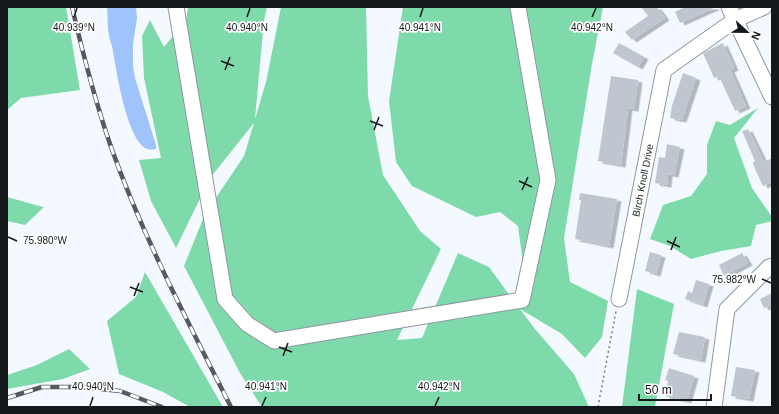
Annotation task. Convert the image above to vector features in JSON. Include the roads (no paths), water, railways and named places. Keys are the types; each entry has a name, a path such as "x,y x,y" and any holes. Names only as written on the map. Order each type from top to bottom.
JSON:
{"street":[{"path":"176,7 226,299 247,324 274,340 522,300 548,180 518,7"},
{"name":"Birch Knoll Drive","path":"618,299 664,70 732,13 764,7"},
{"path":"732,13 772,97"},
{"path":"714,407 727,309 769,267 772,266"}],"water":[{"path":"107,7 136,7 137,18 133,44 133,66 135,78 156,149 147,149 140,143 133,132 128,118 109,38"}],"railway":[{"path":"72,7 100,112 111,147 137,214 167,279 231,407"},
{"path":"7,398 42,387 82,387 120,391 162,407"}]}
